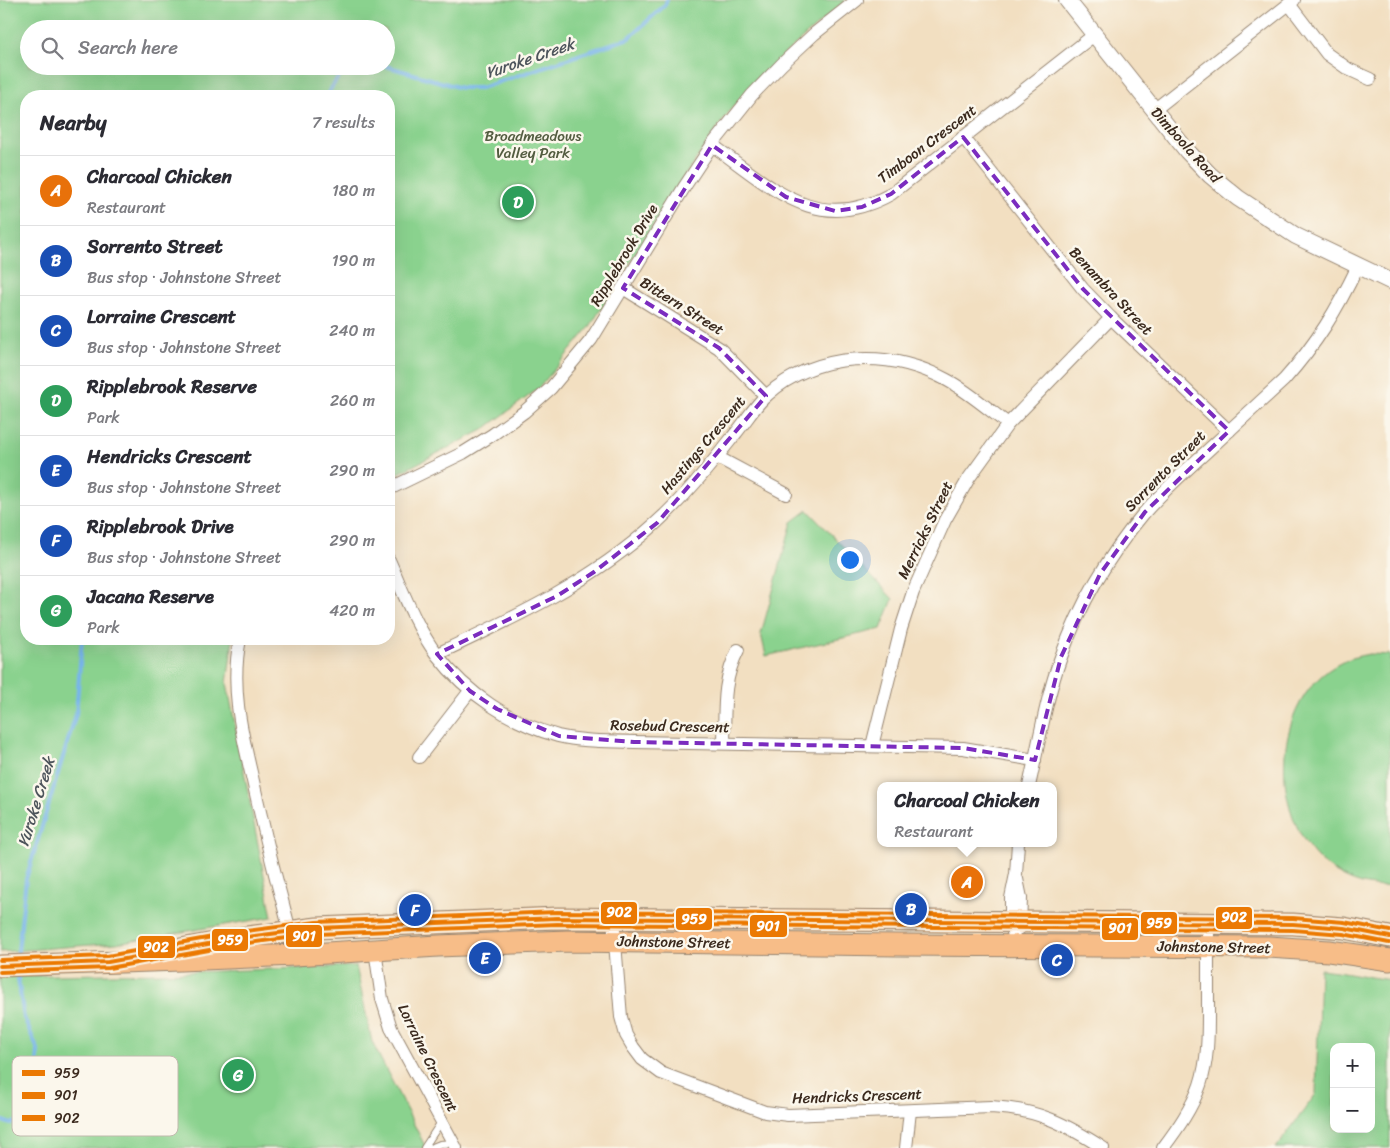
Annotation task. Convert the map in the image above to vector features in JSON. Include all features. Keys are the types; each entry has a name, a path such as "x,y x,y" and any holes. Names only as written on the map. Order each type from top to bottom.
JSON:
{"main road":[{"name":"Johnstone Street","path":"108,962 247,937 317,928 557,918 1293,924 1344,928 1390,937"},
{"name":"Johnstone Street","path":"0,966 295,955 492,944 615,941 1208,947 1329,951 1390,960"}],"street":[{"name":"Ripplebrook Drive","path":"395,486 463,453 492,436 524,412 551,388 591,340 712,145 752,95 782,64 814,34 857,0"},
{"name":"Dimboola Road","path":"1067,0 1187,151 1210,176 1238,198 1296,236 1390,281"},
{"path":"1154,110 1291,2 1327,54 1348,70 1370,79"},
{"name":"Timboon Crescent","path":"712,145 786,197 801,204 835,211 862,207 891,194 1094,35"},
{"name":"Benambra Street","path":"964,137 1069,273 1111,318 1229,431"},
{"name":"Sorrento Street","path":"1029,782 1050,692 1061,657 1079,613 1100,574 1117,548 1145,512 1167,489 1284,380 1302,360 1341,302 1358,266"},
{"name":"Bittern Street","path":"623,288 719,348 766,396"},
{"name":"Merricks Street","path":"872,746 901,629 913,592 945,520 969,478 1008,424 1111,318"},
{"name":"Hastings Crescent","path":"437,654 542,603 594,572 632,544 657,523 685,494 766,396 786,381 810,369 860,358 882,359 925,369 965,390 1008,424"},
{"path":"717,457 786,494"},
{"name":"Rosebud Crescent","path":"395,573 420,627 437,654 470,691 497,709 526,724 559,736 618,742 963,748 1035,760"},
{"path":"239,645 236,700 240,726 275,876 291,931 295,955"},
{"path":"724,743 726,680 738,650"},
{"path":"419,757 470,691"},
{"path":"1016,946 1016,922 1011,898 1016,874 1018,847"},
{"name":"Hendricks Crescent","path":"613,918 621,1017 626,1035 642,1059 661,1073 765,1112 788,1116 991,1106 1013,1108 1035,1112 1057,1121 1075,1129 1103,1148"},
{"path":"1163,1148 1183,1121 1200,1087 1204,1072 1207,1050 1208,924"},
{"name":"Lorraine Crescent","path":"375,950 378,979 391,1028 454,1146"},
{"path":"906,1148 910,1111"}],"lane":[{"path":"424,1148 441,1122"},
{"path":"430,1148 440,1144 454,1146"}],"highlighted area":[{"path":"963,137 1083,289 1229,431 1145,512 1100,574 1061,657 1035,760 963,748 634,742 559,736 497,709 470,691 437,654 557,596 594,572 657,523 766,396 719,348 623,288 712,145 786,197 835,211 862,207 891,194"}],"green space":[{"name":"Broadmeadows Valley Park","path":"0,0 846,0 782,56 731,109 685,175 589,328 538,389 483,430 395,475 395,90 20,90 20,645 232,645 227,683 272,917 116,943 0,952"},
{"path":"808,510 893,599 881,629 766,656 761,634 792,522"},
{"path":"1370,654 1390,655 1390,886 1366,885 1348,879 1315,854 1296,824 1286,790 1285,753 1293,719 1310,688 1335,666"},
{"path":"356,966 372,1042 426,1148 0,1148 0,976 164,973"},
{"path":"1320,969 1390,980 1390,1148 1276,1148 1316,1094"}],"waterway":[{"name":"Yuroke Creek","path":"395,69 461,88 481,88 629,38 665,5 667,0"},
{"name":"Yuroke Creek","path":"330,90 340,75"},
{"name":"Yuroke Creek","path":"17,960 26,879 76,714 82,645"},
{"name":"Yuroke Creek","path":"17,972 24,1018 38,1050 38,1056"},
{"name":"Yuroke Creek","path":"0,1120 12,1124"}],"transit line":[{"name":"902","path":"0,960 107,956 246,931 316,922 557,912 1293,918 1344,922 1390,931"},
{"name":"959","path":"0,966 108,962 247,937 317,928 557,918 1293,924 1344,928 1390,937"},
{"name":"901","path":"0,972 109,968 248,943 318,934 557,924 1293,930 1343,934 1389,943"}],"place":[{"name":"Ripplebrook Reserve","path":"518,202"},
{"name":"Charcoal Chicken","path":"967,882"},
{"name":"Sorrento Street","path":"911,909"},
{"name":"Ripplebrook Drive","path":"415,910"},
{"name":"Hendricks Crescent","path":"485,958"},
{"name":"Lorraine Crescent","path":"1057,960"},
{"name":"Jacana Reserve","path":"238,1075"}]}
